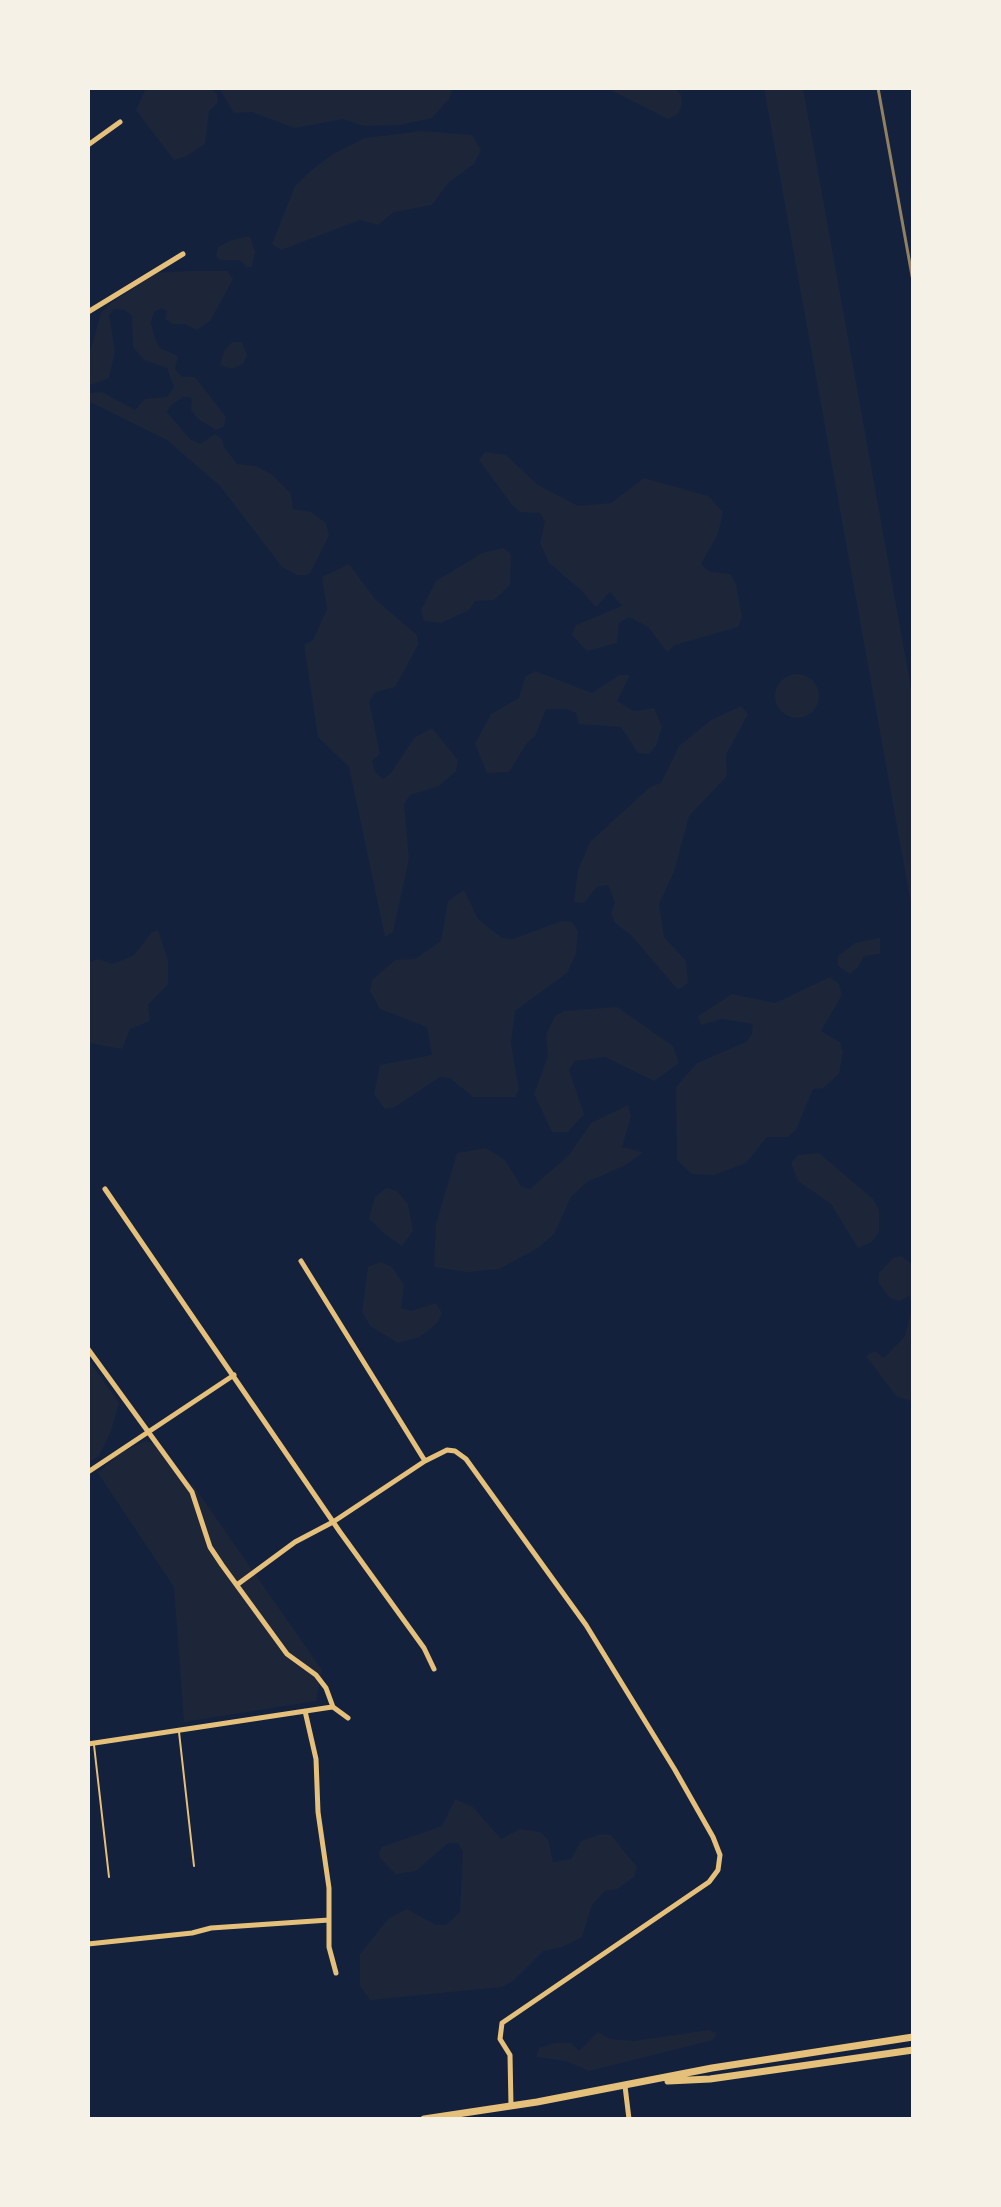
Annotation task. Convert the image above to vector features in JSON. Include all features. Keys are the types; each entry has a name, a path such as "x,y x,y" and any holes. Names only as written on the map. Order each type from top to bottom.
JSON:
{"main road":[{"path":"646,2083 712,2068 913,2037"},
{"path":"424,2119 646,2083 710,2079 913,2050"}],"street":[{"path":"88,145 120,122"},
{"path":"88,312 183,254"},
{"path":"105,1189 333,1522 424,1648 434,1669"},
{"path":"301,1261 425,1461"},
{"path":"88,1349 192,1492 210,1547 287,1654 316,1675 326,1688 333,1707 348,1718"},
{"path":"88,1472 234,1375"},
{"path":"238,1584 295,1542 333,1522 425,1461 447,1450 461,1454 586,1625 713,1837 720,1855 718,1870 709,1882 502,2023 500,2039 510,2055 511,2106"},
{"path":"91,1744 333,1707"},
{"path":"305,1711 316,1759 318,1812 329,1888 329,1947 336,1973"},
{"path":"88,1944 192,1933 211,1928 329,1920"},
{"path":"625,2086 629,2119"}],"lane":[{"path":"178,1731 194,1866"},
{"path":"91,1744 109,1877"}],"shaded area":[{"path":"146,88 211,88 217,94 218,102 209,111 205,144 174,160 136,110"},
{"path":"219,88 453,88 449,99 432,118 401,125 364,126 343,119 295,128 252,112 234,113"},
{"path":"607,88 675,88 681,95 682,104 678,114 668,119"},
{"path":"764,88 803,88 913,699 913,915"},
{"path":"422,131 472,135 481,150 474,164 449,182 432,205 394,212 378,225 360,220 281,250 272,244 295,186 313,169 333,154 365,138"},
{"path":"250,236 255,252 252,267 239,260 220,260 216,256 218,247"},
{"path":"227,271 233,279 210,321 197,330 185,324 173,324 165,319 167,311 162,308 154,312 151,323 160,348 178,356 175,369 182,377 195,377 226,417 224,426 216,430 198,419 191,410 190,397 183,397 167,412 190,439 200,444 215,434 222,439 224,447 237,464 255,466 271,474 291,494 293,509 311,512 326,523 329,536 310,573 306,575 297,575 282,567 220,486 167,440 88,401 90,393 102,392 135,410 145,399 167,397 174,387 167,368 144,360 133,347 132,316 125,310 114,309 109,315 115,351 109,378 88,386 88,359 101,313 111,303 157,273"},
{"path":"232,342 242,342 247,355 243,364 232,369 220,365 224,351"},
{"path":"485,452 506,455 538,485 578,506 611,503 644,478 708,496 723,512 718,534 701,564 710,572 730,574 736,584 742,617 738,627 675,645 667,652 648,627 629,617 619,623 617,643 587,651 572,635 576,625 622,606 610,592 596,607 549,563 540,543 545,522 540,513 520,512 512,505 479,460"},
{"path":"503,548 511,554 510,585 494,600 475,601 469,610 441,623 424,621 421,610 436,581 482,553"},
{"path":"349,564 375,599 417,635 418,645 395,687 376,692 369,701 380,754 372,761 375,772 383,779 391,773 414,738 432,728 458,760 456,771 439,786 410,795 404,804 409,859 393,932 385,937 349,767 318,737 304,645 313,640 327,609 322,577"},
{"path":"535,671 592,693 619,675 630,675 617,701 634,711 654,708 662,727 656,746 649,754 638,753 621,727 579,724 576,713 566,709 546,709 535,736 509,772 487,773 475,744 491,714 519,698 525,677"},
{"path":"797,674 812,681 819,696 812,711 797,718 782,711 775,696 782,681"},
{"path":"741,706 748,714 726,755 727,776 689,816 674,872 659,904 664,937 686,961 688,983 678,990 631,935 615,923 611,913 615,903 608,885 597,887 584,903 574,902 578,870 590,842 650,787 661,783 679,746 711,720"},
{"path":"464,890 478,919 502,938 513,939 562,921 572,922 578,931 576,954 567,973 515,1011 511,1043 519,1090 515,1097 473,1097 450,1078 440,1077 395,1107 385,1109 374,1094 380,1065 432,1055 427,1027 380,1009 370,991 372,980 395,960 415,959 441,941 448,901"},
{"path":"158,930 168,960 168,984 148,1005 150,1021 130,1029 122,1049 88,1043 90,962 98,959 113,964 134,955 152,932"},
{"path":"880,938 880,954 864,956 850,974 838,966 838,956 855,943"},
{"path":"830,977 839,984 842,995 821,1031 840,1042 843,1052 839,1074 823,1088 813,1089 796,1130 788,1137 767,1137 746,1163 714,1175 692,1174 677,1160 676,1087 697,1063 746,1042 752,1034 753,1024 722,1019 701,1025 698,1016 732,994 775,1003"},
{"path":"617,1007 673,1046 679,1063 654,1081 605,1057 575,1061 569,1070 584,1114 568,1132 552,1132 534,1094 548,1056 546,1035 555,1016 564,1011"},
{"path":"628,1105 631,1116 622,1147 643,1152 626,1165 587,1182 571,1197 554,1234 538,1248 499,1269 467,1272 434,1267 436,1224 457,1153 486,1148 505,1160 521,1186 530,1189 569,1155 591,1123"},
{"path":"819,1153 873,1199 879,1210 879,1232 872,1242 858,1248 831,1204 798,1181 791,1163 798,1155"},
{"path":"386,1188 397,1191 408,1204 413,1231 402,1246 369,1219 375,1197"},
{"path":"902,1256 913,1265 913,1402 896,1396 866,1356 875,1351 884,1358 905,1336 912,1307 909,1296 900,1301 890,1298 878,1282 879,1273 893,1258"},
{"path":"381,1262 392,1267 404,1285 401,1308 411,1311 436,1303 442,1313 437,1323 420,1337 398,1343 370,1326 362,1312 368,1267"},
{"path":"88,1359 119,1403 111,1431 99,1456 88,1463"},
{"path":"145,1441 154,1444 174,1472 193,1485 322,1670 316,1701 184,1722 174,1587 98,1473 119,1454"},
{"path":"455,1799 473,1807 501,1839 520,1829 540,1832 548,1839 553,1862 571,1859 581,1841 601,1834 611,1835 637,1867 634,1877 617,1889 605,1891 592,1905 582,1937 562,1947 543,1951 513,1981 501,1987 370,2000 360,1986 360,1954 388,1919 407,1909 436,1925 446,1925 460,1912 463,1852 458,1843 448,1843 416,1871 396,1874 379,1853 382,1847 442,1826"},
{"path":"709,2030 717,2033 713,2040 589,2071 566,2061 536,2057 539,2048 555,2043 571,2043 579,2051 598,2032 610,2039 634,2041"}],"railway":[{"path":"878,88 913,281"}]}
